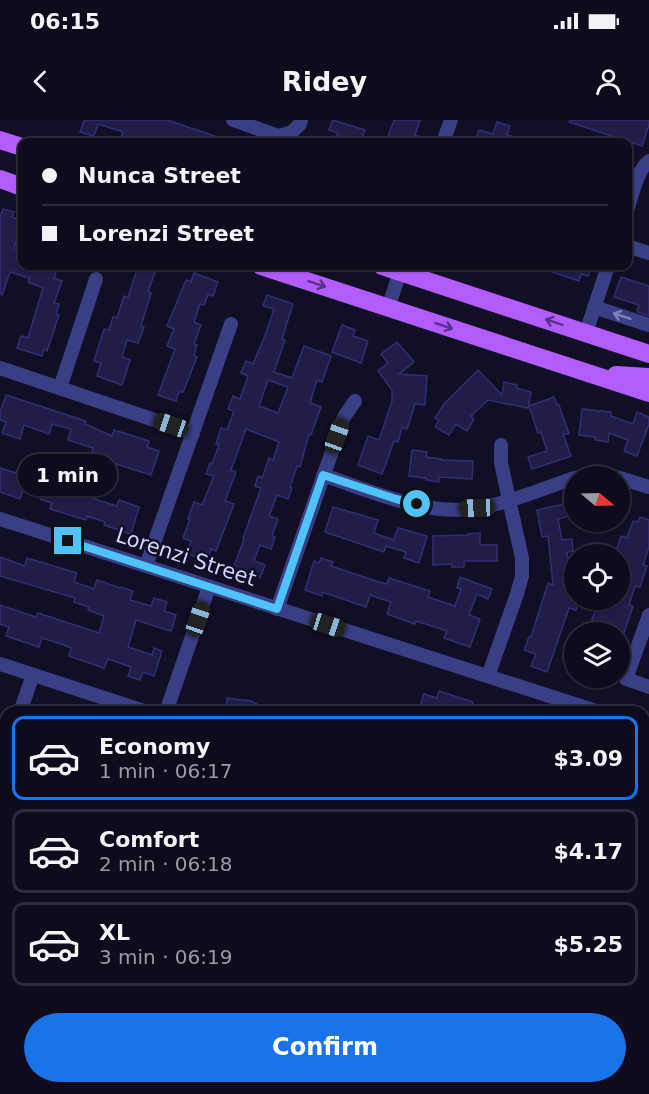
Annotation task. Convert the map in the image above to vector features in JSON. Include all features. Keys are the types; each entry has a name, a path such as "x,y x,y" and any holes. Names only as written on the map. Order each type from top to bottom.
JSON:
{"main road":[{"path":"0,140 18,146"},
{"path":"0,179 18,186"},
{"path":"273,270 649,393"},
{"path":"407,270 649,354"},
{"path":"590,373 649,377"}],"street":[{"path":"233,120 279,136 292,132 301,120"},
{"path":"444,138 451,120"},
{"path":"632,196 640,171 649,161"},
{"path":"632,248 649,253"},
{"path":"388,308 400,270"},
{"path":"586,333 607,270"},
{"path":"60,388 96,279"},
{"path":"594,307 649,325"},
{"path":"146,566 231,324"},
{"path":"0,368 193,433"},
{"path":"277,609 344,417 355,401"},
{"path":"488,676 522,576 522,558 501,463 501,445"},
{"path":"323,475 396,499 438,509 477,508 564,481"},
{"path":"630,481 649,487"},
{"name":"Lorenzi Street","path":"0,519 580,706"},
{"path":"168,706 209,587"},
{"path":"649,615 626,679 649,687"},
{"path":"0,664 129,706"},
{"path":"22,706 33,675"}],"building":[{"path":"84,120 167,120 221,138 121,138 123,132 98,124 94,136 80,132"},
{"path":"333,120 365,130 362,138 336,138 338,133 329,130"},
{"path":"394,120 420,120 415,135 424,138 387,138"},
{"path":"570,120 649,120 649,125 642,146 632,143 632,138 618,138 569,122"},
{"path":"497,122 510,126 507,135 518,138 476,138 479,130 493,134"},
{"path":"3,209 14,212 12,217 18,219 18,235 14,249 18,250 18,270 57,270 54,278 62,281 54,303 59,304 56,314 59,315 47,351 44,349 42,356 17,348 21,336 28,338 43,288 28,282 29,278 10,272 2,295 0,294 0,217"},
{"path":"137,270 156,270 148,292 151,293 138,343 127,340 122,357 130,360 122,385 97,376 101,363 94,361 104,329 109,330 113,317 117,318 124,296 128,298"},
{"path":"546,270 590,270 588,276 581,274 579,281"},
{"path":"194,273 218,282 213,296 208,294 204,305 200,304 194,322 201,325 194,344 197,345 194,355 197,357 183,392 179,392 176,401 158,395 175,349 167,346 174,329 167,326 186,280 191,282"},
{"path":"621,277 649,286 649,316 637,312 639,305 614,297"},
{"path":"267,295 293,304 282,339 285,340 274,372 292,378 304,346 331,356 322,382 317,380 310,403 321,407 311,435 309,434 300,467 297,466 288,499 277,495 269,516 278,519 272,536 275,537 271,549 260,545 254,561 265,565 260,578 233,569 261,488 255,486 258,476 262,478 269,458 273,460 279,442 246,429 231,470 236,472 225,501 234,504 216,551 211,549 207,561 186,553 191,541 183,538 194,502 202,505 214,476 206,474 219,445 216,444 221,428 227,430 234,411 228,409 233,396 240,399 248,376 241,373 246,361 253,364 266,333 274,309 263,306","holes":["268,380 288,387 278,413 259,406"]},
{"path":"342,325 355,330 353,336 368,341 361,363 332,352"},
{"path":"397,342 414,362 399,374 427,376 425,405 415,404 407,429 402,427 398,442 394,441 382,474 358,465 368,436 379,440 392,401 392,390 378,371 388,363 381,354"},
{"path":"478,370 502,395 504,382 531,392 528,408 488,400 471,416 474,419 467,431 456,424 449,435 435,427 439,420 435,418 444,404"},
{"path":"6,395 86,421 85,424 112,436 114,430 149,441 147,447 159,451 151,475 90,458 93,448 68,440 71,429 52,424 49,434 24,425 20,439 2,433 6,422 0,420 0,412"},
{"path":"554,397 569,434 563,434 571,456 532,469 528,457 547,451 529,406"},
{"path":"582,409 611,412 611,416 633,424 637,412 649,417 649,424 637,456 624,451 628,440 609,433 608,442 595,440 595,437 579,435"},
{"path":"412,450 427,452 426,457 441,460 473,461 472,479 439,477 439,482 409,476"},
{"path":"0,468 16,473 18,469 46,479 48,475 64,480 62,486 70,491 117,506 119,500 139,507 131,534 104,525 105,522 87,516 86,520 50,509 52,503 40,499 41,496 23,490 20,499 0,492"},
{"path":"564,504 564,518 558,519 562,540 572,539 572,544 564,544 564,610 568,610 547,672 531,666 536,654 524,650 531,637 548,583 553,585 548,536 542,537 537,510"},
{"path":"333,507 378,520 374,533 394,540 398,528 427,536 419,563 404,558 406,552 386,546 384,552 325,532"},
{"path":"640,517 649,520 649,547 643,565 647,566 640,587 635,586 630,602 630,544 618,544 621,536 627,538 633,521 638,522"},
{"path":"480,533 480,545 497,545 497,561 464,561 464,567 452,567 452,564 433,565 433,536"},
{"path":"0,557 25,566 27,558 77,573 74,582 94,589 97,580 121,587 133,591 130,600 151,606 154,598 167,602 164,611 176,615 171,631 136,620 128,647 152,655 154,648 162,651 154,676 143,672 140,680 128,676 131,667 108,659 104,668 69,656 71,648 61,644 42,638 39,647 6,636 9,627 0,624 0,605 36,617 38,613 99,633 104,616 88,610 89,607 74,602 75,598 0,576"},
{"path":"321,558 333,562 331,566 379,582 387,584 389,578 430,591 428,597 455,606 461,589 457,588 460,577 492,589 488,599 477,594 469,615 480,619 470,647 444,638 447,631 416,621 415,624 387,614 391,602 370,595 366,607 322,592 322,596 305,590 314,561 319,563"},
{"path":"630,605 633,606 628,622 591,622 595,610 630,610"},
{"path":"439,691 473,702 472,706 420,706 424,694 437,698"},
{"path":"227,698 251,701 261,706 226,706"}],"route":[{"path":"68,541 277,609 323,475 417,504"}]}
